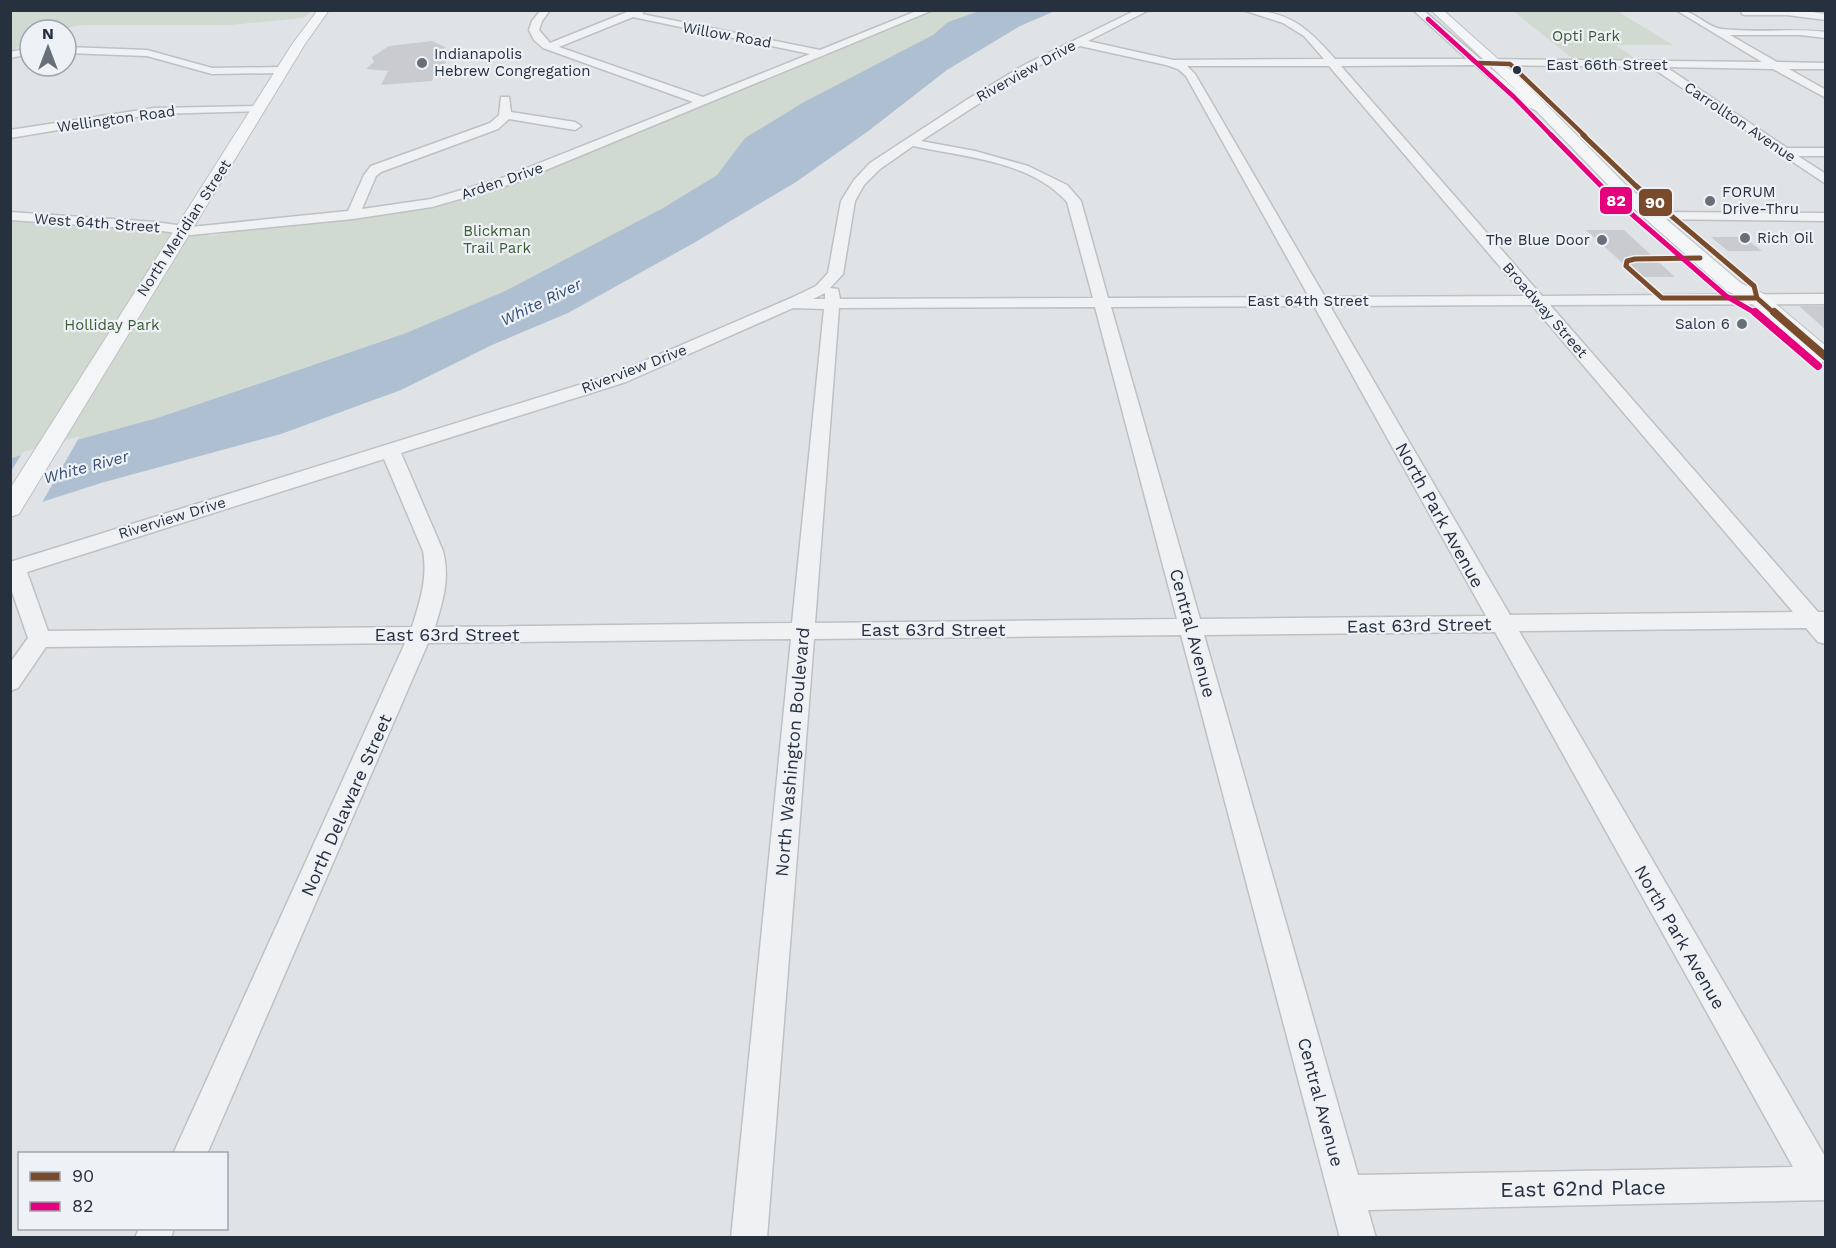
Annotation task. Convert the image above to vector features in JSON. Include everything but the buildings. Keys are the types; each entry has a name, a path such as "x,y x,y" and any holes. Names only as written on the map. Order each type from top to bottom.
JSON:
{"main road":[{"name":"North Meridian Street","path":"10,509 304,35 324,10"},
{"path":"1436,10 1495,63 1607,176 1734,287 1757,298 1826,357"},
{"path":"1450,10 1510,64 1624,175 1754,286 1757,298"}],"street":[{"path":"546,10 536,23 534,30 539,39 550,47 705,102"},
{"name":"Riverview Drive","path":"13,569 620,378 790,304 826,286 835,274 844,214 852,193 871,170 989,90 1077,42 1145,10"},
{"name":"Broadway Street","path":"1247,10 1299,27 1333,63 1821,625"},
{"path":"1418,10 1529,106 1544,111"},
{"path":"1680,10 1826,95"},
{"path":"550,47 637,12"},
{"name":"Willow Road","path":"637,12 693,30 779,43 822,54"},
{"name":"Arden Drive","path":"183,231 416,207 482,190 705,102 921,12"},
{"path":"1780,32 1745,12 1787,12 1826,16"},
{"path":"1724,21 1744,32"},
{"path":"1718,32 1826,35"},
{"name":"North Park Avenue","path":"1077,42 1173,63 1190,74 1823,1183"},
{"path":"78,50 147,53 212,71 282,70"},
{"name":"Arden Drive","path":"686,96 802,62"},
{"name":"East 66th Street","path":"1173,63 1826,66"},
{"name":"Carrollton Avenue","path":"1655,65 1826,180"},
{"path":"353,215 370,175 379,168 488,130 506,115 505,99"},
{"name":"Wellington Road","path":"10,134 154,111 259,108"},
{"path":"506,115 575,126"},
{"name":"Central Avenue","path":"910,142 1018,166 1040,174 1062,187 1076,206 1358,1238"},
{"path":"1784,152 1826,152"},
{"name":"West 64th Street","path":"10,216 155,226 183,231"},
{"path":"1652,216 1826,217"},
{"name":"North Washington Boulevard","path":"749,1238 830,304 837,267"},
{"name":"East 64th Street","path":"790,304 1826,299"},
{"name":"North Delaware Street","path":"191,1152 421,634 434,593 436,565 433,551 390,450"},
{"path":"10,682 40,639 13,569"},
{"name":"East 63rd Street","path":"40,639 1502,624 1821,625"},
{"name":"East 62nd Place","path":"1346,1194 1823,1183"}],"green space":[{"path":"11,10 312,10 303,18 231,25 78,26 78,18 18,18 18,47 11,51"},
{"name":"Holliday Park","path":"935,11 979,11 948,22 933,35 745,138 717,175 663,208 505,291 406,333 157,418 11,458 11,217 183,231 212,236 235,231 408,212 485,193"},
{"name":"Opti Park","path":"1513,11 1617,11 1673,45 1616,45 1641,63 1577,62"}],"water":[{"name":"White River","path":"979,11 1055,11 1020,26 947,70 867,132 796,182 692,244 568,313 492,345 401,390 281,434 101,483 11,512 11,458 157,418 406,333 505,291 663,208 717,175 745,138 804,102 933,35 948,22"}],"pier":[{"path":"80,436 40,506 10,515 11,471 23,452"}],"transit line":[{"name":"82","path":"1428,19 1514,97 1612,197 1726,296 1750,308 1818,366"},
{"name":"90","path":"1478,63 1510,64 1635,185 1754,286 1757,298 1826,357"},
{"name":"90","path":"1700,258 1635,259 1627,261 1626,266 1662,298 1757,298"}],"place":[{"name":"Indianapolis Hebrew Congregation","path":"422,63"},
{"name":"FORUM Drive-Thru","path":"1710,201"},
{"name":"Rich Oil","path":"1745,238"},
{"name":"The Blue Door","path":"1602,240"},
{"name":"Salon 6","path":"1742,324"}],"park label":[{"name":"Blickman Trail Park","path":"497,240"}]}
